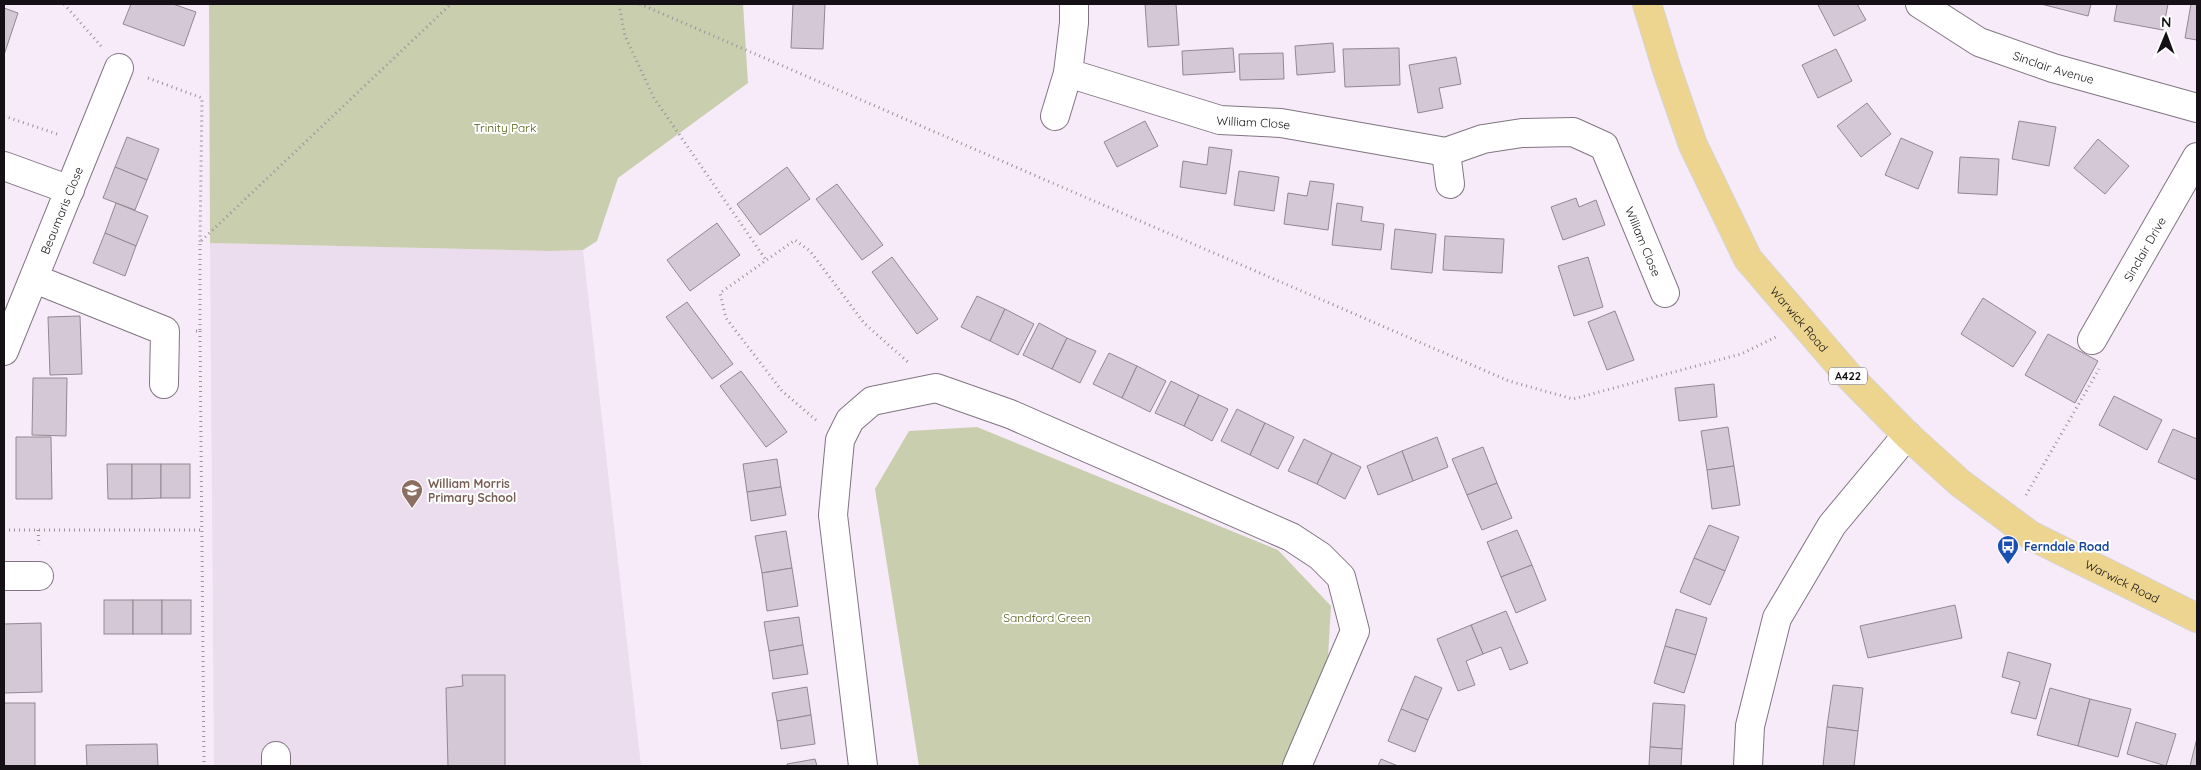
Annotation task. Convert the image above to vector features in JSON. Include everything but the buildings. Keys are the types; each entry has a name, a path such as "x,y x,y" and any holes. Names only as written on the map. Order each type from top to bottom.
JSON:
{"main road":[{"name":"Warwick Road","path":"1647,4 1666,70 1693,145 1748,259 1847,374 1907,435 1960,483 2030,536 2197,618"}],"street":[{"path":"1055,116 1068,73 1074,23 1074,4"},
{"name":"Sinclair Avenue","path":"1920,4 1979,42 2053,68 2197,108"},
{"name":"Beaumaris Close","path":"4,351 35,279 119,68"},
{"name":"William Close","path":"1068,73 1220,120 1281,123 1446,152 1483,139 1522,133 1573,132 1604,146 1665,293"},
{"path":"1446,152 1450,184"},
{"name":"Sinclair Drive","path":"2092,340 2197,157"},
{"path":"4,166 70,190"},
{"path":"35,279 165,331 164,384"},
{"path":"863,766 833,515 840,440 850,420 872,401 936,388 1010,414 1290,537 1320,556 1341,578 1355,631 1297,766"},
{"path":"1748,766 1750,726 1777,618 1832,525 1907,435"},
{"path":"4,576 39,576"}],"path":[{"path":"64,4 119,68 202,98 200,331 204,766"},
{"path":"200,242 451,4"},
{"path":"619,4 625,36 654,98 766,260"},
{"path":"640,4 1509,381 1573,399 1741,354 1804,323"},
{"path":"4,116 88,145"},
{"path":"840,440 782,391 726,318 720,293 795,240 810,252 864,323 936,388"},
{"path":"165,331 200,331"},
{"path":"2010,521 2110,350 2092,340"},
{"path":"4,530 202,530"}],"shaded area":[{"name":"William Morris Primary School","path":"210,243 550,251 583,250 641,766 214,766"}],"green space":[{"name":"Trinity Park","path":"209,4 743,4 748,83 618,178 597,241 583,250 550,251 210,243"},
{"name":"Sandford Green","path":"977,427 1278,550 1331,606 1327,674 1288,766 919,766 875,489 909,431"}],"place":[{"name":"William Morris Primary School","path":"412,509"},
{"name":"Ferndale Road","path":"2008,565"}]}
